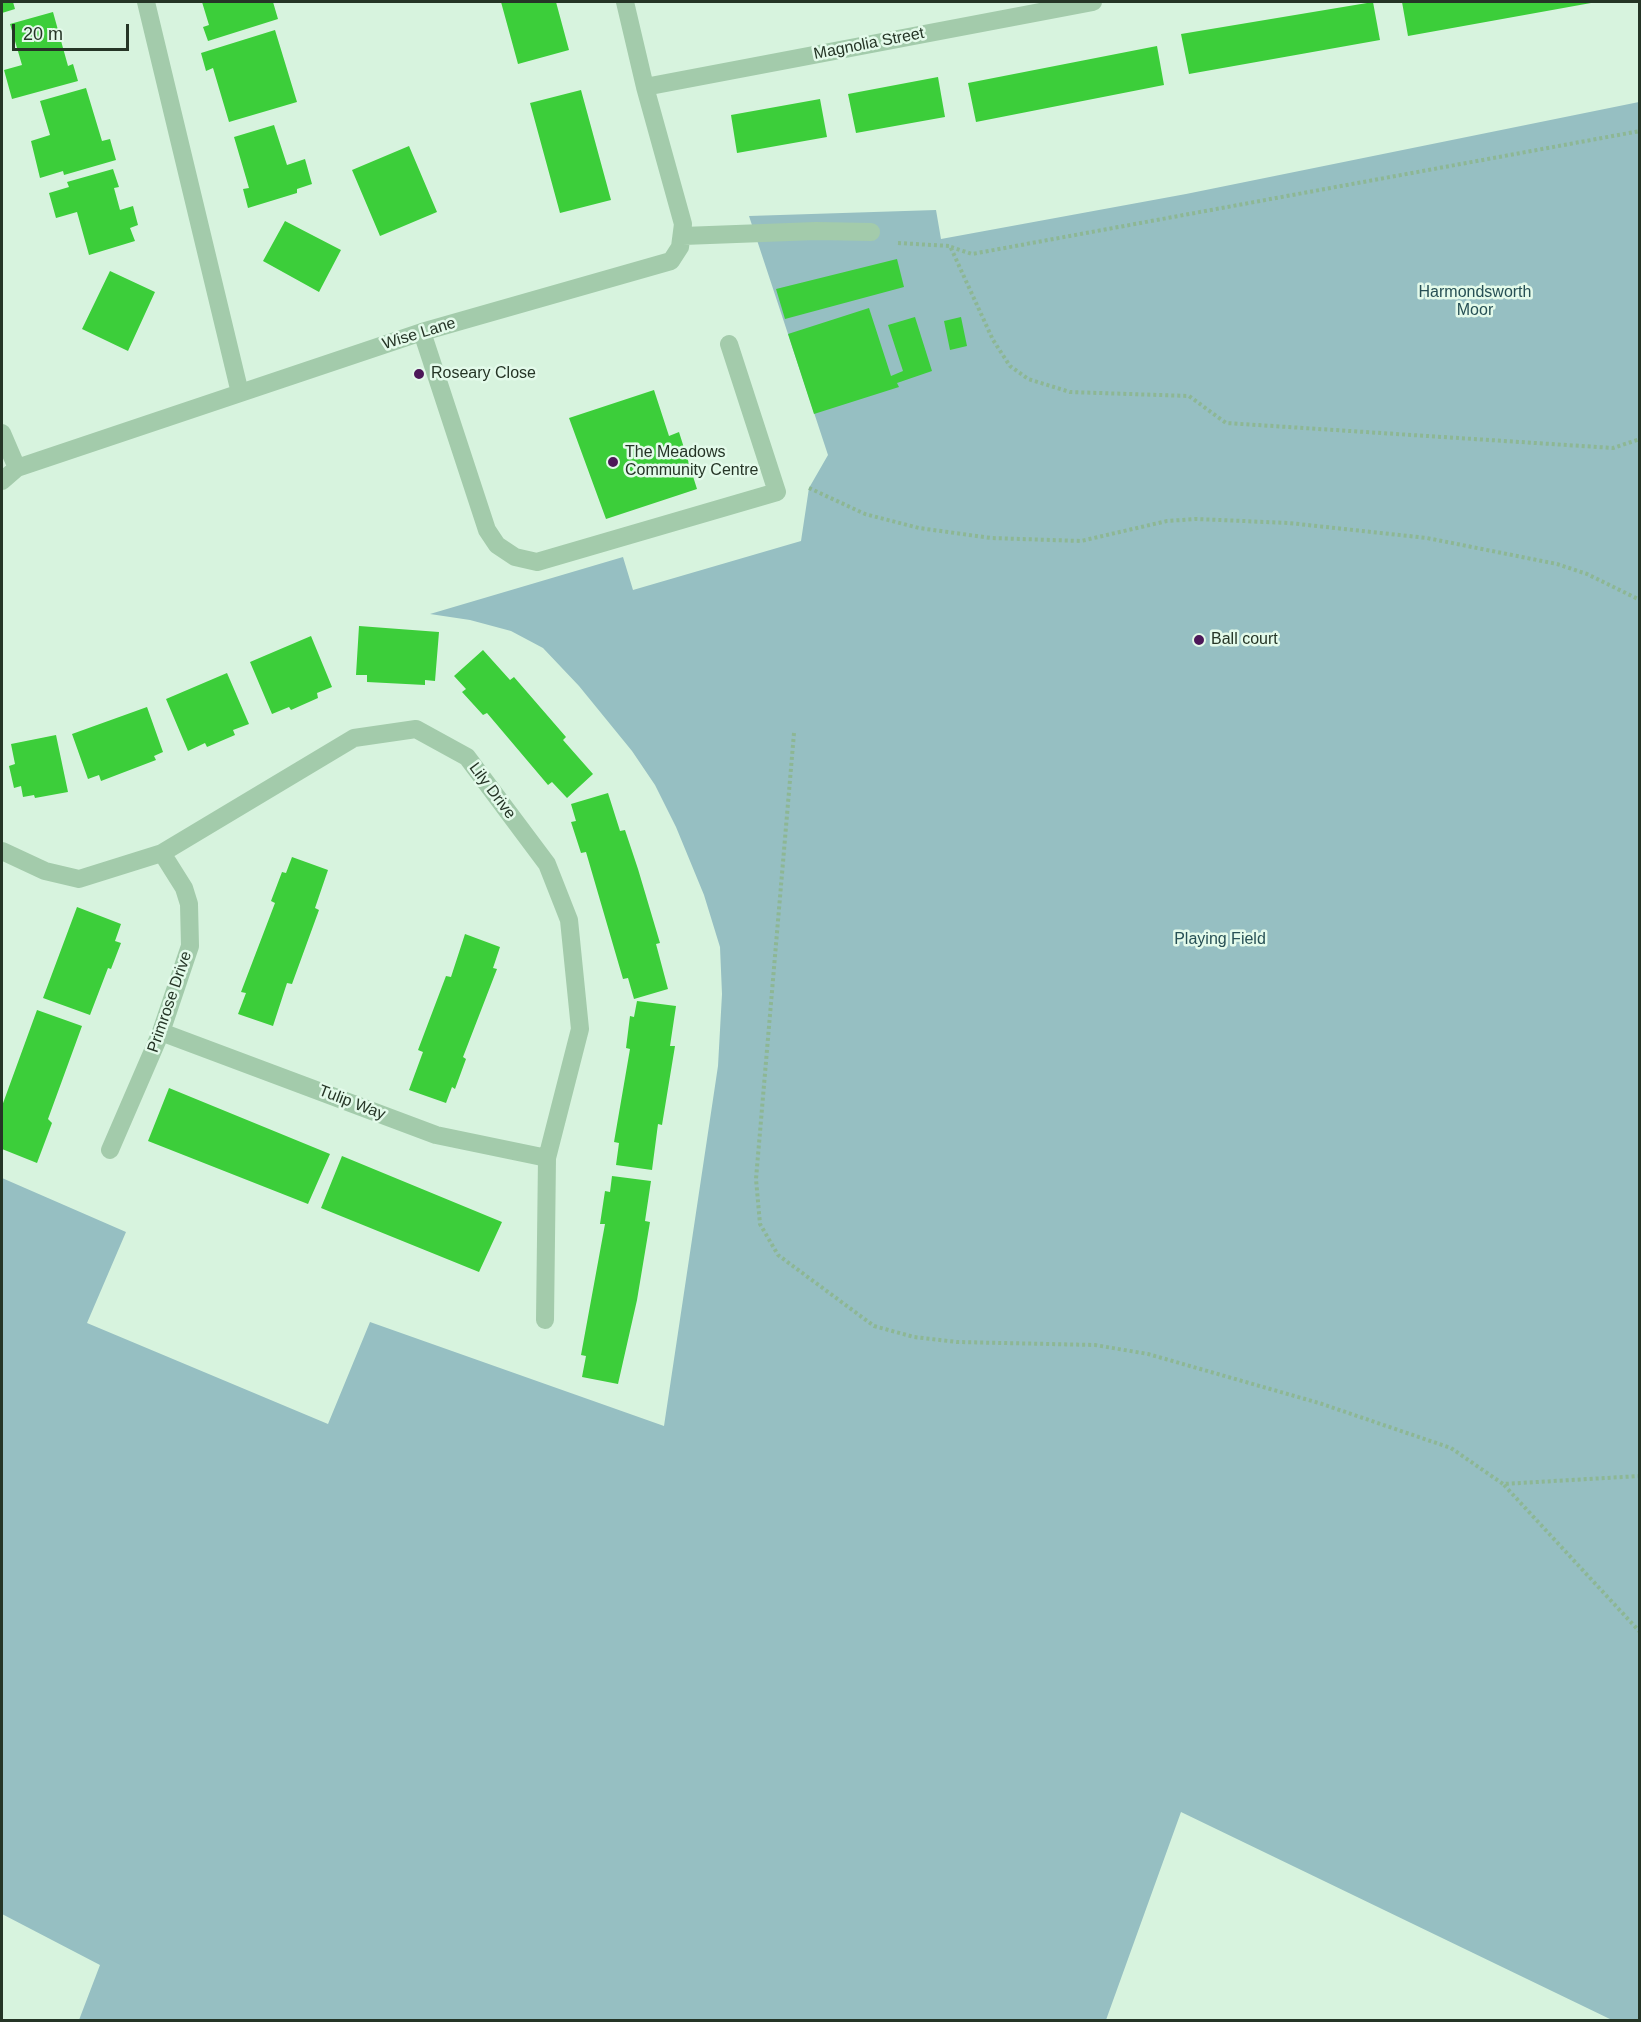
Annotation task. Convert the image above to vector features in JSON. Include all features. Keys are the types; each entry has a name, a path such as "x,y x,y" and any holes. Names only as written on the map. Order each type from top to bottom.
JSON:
{"street":[{"path":"146,2 240,393"},
{"path":"625,2 645,87 681,213 683,237 816,231 871,232"},
{"name":"Magnolia Street","path":"645,87 1093,2"},
{"name":"Wise Lane","path":"2,481 17,468 422,332 671,261 683,237"},
{"path":"422,332 487,530 497,545 515,557 537,562 777,492 729,345"},
{"path":"2,433 17,468"},
{"name":"Lily Drive","path":"2,851 45,871 79,879 162,853 354,738 416,729 466,757 547,864 569,920 580,1029 547,1158 545,1320"},
{"name":"Primrose Drive","path":"110,1150 161,1032 190,946 191,918 184,888 162,853"},
{"name":"Tulip Way","path":"161,1032 436,1135 547,1158"}],"path":[{"path":"892,242 950,246 972,254 1640,131"},
{"path":"950,246 993,340 1010,366 1028,380 1071,392 1189,396 1226,423 1613,448 1640,439"},
{"path":"809,488 865,514 919,528 991,538 1081,541 1167,521 1196,519 1289,523 1427,538 1557,564 1587,574 1640,600"},
{"path":"794,733 756,1179 760,1224 778,1255 874,1326 914,1337 957,1342 1095,1346 1149,1354 1319,1403 1451,1448 1503,1484 1640,1632"},
{"path":"1503,1484 1640,1476"}],"green space":[{"path":"1639,102 1639,2020 1612,2020 1181,1812 1106,2020 79,2020 100,1965 2,1914 2,1178 126,1232 87,1323 328,1424 370,1322 664,1426 718,1066 722,994 720,947 704,895 676,827 655,785 632,751 579,686 543,648 511,631 470,620 430,614 623,557 633,590 801,541 809,488 828,455 749,216 936,210 941,239 1186,194"}],"building":[{"path":"2,2 13,2 15,9 2,13"},
{"path":"202,2 273,2 278,19 208,41 203,27 209,25"},
{"path":"501,2 556,2 569,50 518,64"},
{"path":"1373,2 1380,40 1189,74 1181,34"},
{"path":"1402,2 1591,2 1591,3 1408,36"},
{"path":"53,12 68,66 73,64 78,81 12,99 4,70 22,65 10,24"},
{"path":"275,30 297,102 229,122 213,68 206,71 201,53"},
{"path":"1157,46 1164,85 976,122 968,83"},
{"path":"938,77 945,117 856,133 848,94"},
{"path":"86,88 102,141 110,139 116,160 64,175 63,171 40,178 31,141 50,135 40,101"},
{"path":"581,90 611,200 560,213 530,103"},
{"path":"820,99 827,137 737,153 731,115"},
{"path":"274,125 287,165 305,159 312,184 297,189 297,193 248,208 243,189 249,188 234,137"},
{"path":"409,146 437,212 380,236 352,170"},
{"path":"113,169 119,187 114,188 120,210 133,206 138,225 130,228 135,241 89,255 77,212 56,218 49,193 69,187 67,182"},
{"path":"285,221 341,250 319,292 263,261"},
{"path":"897,259 904,287 785,319 776,289"},
{"path":"110,271 155,292 128,351 82,329"},
{"path":"869,308 891,376 903,371 888,325 915,317 932,371 897,383 899,387 814,414 788,334"},
{"path":"961,317 967,346 950,350 944,321"},
{"path":"654,390 669,436 679,432 697,489 606,519 569,418"},
{"path":"359,626 439,632 435,681 425,680 425,685 367,682 367,675 356,675"},
{"path":"311,636 332,687 317,693 318,698 291,710 289,707 272,714 250,662"},
{"path":"483,650 510,680 514,677 566,737 563,740 593,774 567,798 552,782 548,785 487,713 483,715 462,692 466,689 454,676"},
{"path":"227,673 249,724 233,730 235,735 207,747 205,743 188,751 166,699"},
{"path":"147,707 163,752 154,756 156,760 101,781 99,775 88,779 72,734"},
{"path":"56,735 68,792 35,798 34,795 23,797 21,786 14,788 9,766 15,764 11,744"},
{"path":"608,793 620,831 625,830 638,869 660,943 656,944 668,989 634,999 628,978 623,979 586,852 581,853 571,822 576,821 571,804"},
{"path":"292,857 328,870 315,908 319,910 292,984 287,983 273,1026 238,1014 246,993 241,992 275,903 271,901 282,872 286,873"},
{"path":"77,907 121,924 115,941 121,943 111,969 108,968 90,1015 43,998"},
{"path":"465,934 500,947 493,968 497,969 463,1057 466,1059 455,1089 452,1087 446,1103 409,1090 423,1052 418,1050 446,976 451,977"},
{"path":"637,1001 676,1006 670,1046 675,1046 662,1125 658,1124 652,1170 616,1165 619,1143 614,1142 630,1049 626,1048 630,1016 634,1017"},
{"path":"37,1010 82,1026 48,1119 52,1123 37,1163 2,1149 2,1106"},
{"path":"169,1088 330,1154 308,1204 148,1141"},
{"path":"342,1156 502,1222 479,1272 321,1208"},
{"path":"612,1176 651,1181 645,1221 650,1222 637,1300 618,1384 582,1377 586,1356 581,1355 605,1224 600,1224 605,1191 610,1192"}],"place":[{"name":"Roseary Close","path":"419,374"},
{"name":"The Meadows Community Centre","path":"613,462"},
{"name":"Ball court","path":"1199,640"}],"park label":[{"name":"Harmondsworth Moor","path":"1475,302"},
{"name":"Playing Field","path":"1220,940"}]}
